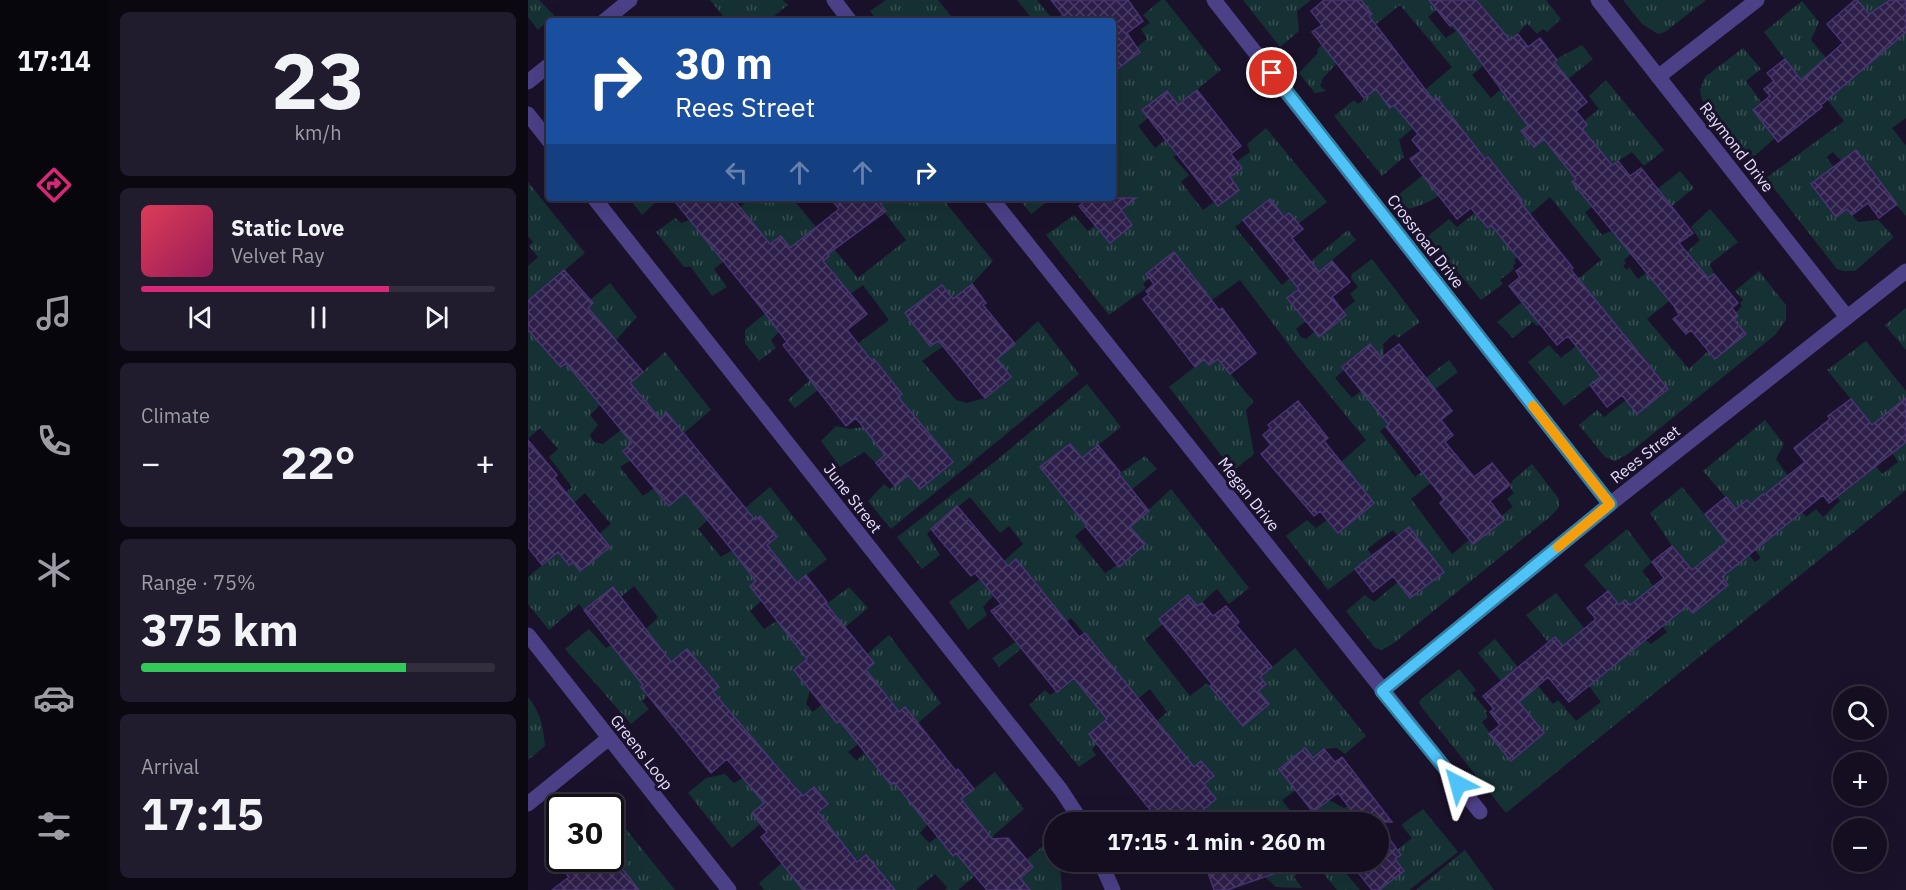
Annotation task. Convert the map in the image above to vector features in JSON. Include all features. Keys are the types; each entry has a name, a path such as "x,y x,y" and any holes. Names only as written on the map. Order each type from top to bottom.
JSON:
{"street":[{"path":"608,18 630,0"},
{"path":"834,0 848,18"},
{"name":"Crossroad Drive","path":"1214,0 1610,504"},
{"name":"Raymond Drive","path":"1598,0 1846,317"},
{"path":"1658,76 1757,0"},
{"path":"528,82 546,67"},
{"path":"528,114 546,137"},
{"name":"June Street","path":"596,201 1061,790 1075,812"},
{"name":"Megan Drive","path":"993,201 1480,812"},
{"name":"Rees Street","path":"1382,691 1610,504 1906,271"},
{"name":"Greens Loop","path":"528,635 729,890"},
{"path":"528,804 609,738"},
{"path":"1105,872 1113,890"}],"green space":[{"path":"528,0 539,0 554,15 546,18 546,22 538,30 528,17"},
{"path":"710,0 783,0 788,5 772,18 725,18"},
{"path":"886,0 938,0 953,18 876,18 870,11"},
{"path":"1017,0 1037,0 1052,18 1032,18"},
{"path":"1161,0 1165,0 1221,70 1178,105 1167,91 1143,110 1148,118 1138,126 1155,148 1165,140 1176,155 1173,157 1189,175 1181,182 1203,210 1214,202 1218,206 1239,190 1230,177 1241,169 1236,162 1250,152 1247,144 1266,128 1327,202 1298,224 1289,213 1284,217 1270,199 1235,227 1282,285 1348,230 1356,240 1287,298 1306,321 1296,329 1301,337 1306,339 1314,332 1319,337 1346,315 1343,311 1355,301 1350,294 1358,287 1351,278 1352,274 1372,259 1420,322 1398,338 1394,334 1383,344 1384,356 1381,358 1370,345 1342,366 1344,370 1335,378 1352,398 1361,391 1375,408 1397,390 1428,381 1426,378 1449,360 1458,372 1380,431 1415,477 1422,472 1432,482 1411,499 1452,554 1469,540 1473,544 1504,520 1501,516 1513,507 1507,499 1514,493 1510,487 1512,481 1532,464 1559,499 1559,507 1551,516 1394,643 1382,650 1375,648 1346,611 1365,595 1374,602 1398,582 1411,598 1444,572 1393,530 1367,549 1373,556 1328,590 1286,536 1307,520 1316,528 1327,520 1338,533 1374,503 1341,462 1366,440 1298,357 1240,280 1212,300 1174,253 1143,284 1146,288 1109,315 1046,235 1074,215 1088,231 1095,225 1110,243 1132,225 1121,210 1125,206 1116,195 1116,70 1140,52 1137,47 1147,39 1141,29 1150,23 1143,15"},
{"path":"1243,0 1311,0 1297,11 1299,31 1280,47"},
{"path":"1361,0 1429,0 1437,10 1428,17 1446,38 1456,31 1450,26 1478,4 1476,0 1546,0 1561,19 1547,32 1543,29 1537,34 1527,23 1510,40 1501,29 1472,50 1483,66 1472,75 1491,98 1501,89 1582,45 1593,59 1568,79 1570,82 1524,119 1529,125 1522,131 1543,139 1563,162 1580,130 1587,125 1584,121 1599,109 1589,96 1606,80 1664,150 1644,166 1632,152 1612,165 1605,156 1572,182 1592,207 1585,212 1602,235 1611,231 1643,206 1641,202 1680,171 1694,188 1624,245 1631,254 1624,260 1626,263 1623,266 1627,270 1629,267 1638,279 1646,273 1664,294 1689,255 1687,252 1700,240 1691,227 1710,209 1738,242 1710,264 1714,274 1679,302 1674,297 1647,319 1689,369 1708,351 1715,359 1746,334 1734,320 1738,317 1735,313 1742,306 1740,303 1743,300 1735,291 1759,271 1786,305 1786,320 1775,335 1628,454 1615,461 1605,457 1579,425 1597,410 1604,417 1626,400 1637,414 1668,389 1637,349 1564,406 1528,362 1549,345 1561,358 1576,346 1593,358 1623,333 1585,288 1540,324 1537,326 1533,322 1513,338 1497,322 1522,302 1525,306 1542,292 1551,301 1601,260 1550,197 1506,235 1516,249 1512,251 1517,257 1514,260 1516,263 1513,266 1514,269 1500,280 1503,284 1481,300 1428,236 1449,219 1457,227 1475,213 1488,227 1522,199 1488,157 1441,195 1420,206 1408,209 1397,196 1423,175 1473,144 1408,122 1413,128 1399,140 1404,157 1382,176 1334,116 1354,100 1358,104 1376,89 1390,107 1397,102 1403,109 1452,67 1400,5 1344,50 1337,63 1323,78 1320,86 1326,91 1315,93 1299,73 1318,53 1317,50 1321,45 1326,50 1372,14"},
{"path":"1623,0 1705,1 1665,32 1658,34 1642,24"},
{"path":"1857,0 1890,0 1906,25 1906,118 1892,128 1906,146 1906,216 1833,152 1826,157 1834,167 1847,209 1858,222 1878,220 1894,237 1855,271 1844,271 1837,269 1766,178 1844,121 1819,89 1812,95 1764,32 1802,1 1819,22 1811,40 1826,58 1818,65 1840,89 1882,53 1877,23"},
{"path":"1062,14 1073,18 1057,18"},
{"path":"1743,48 1761,69 1746,81 1762,103 1753,110 1775,138 1751,159 1702,100 1700,90 1705,77"},
{"path":"528,182 585,253 528,301 528,266 538,257 529,246 533,242 528,236"},
{"path":"631,201 657,201 642,215"},
{"path":"748,201 794,201 858,278 906,240 884,212 886,210 878,201 944,201 993,261 972,284 953,299 942,285 905,313 930,346 938,341 942,347 922,361 956,400 967,403 985,398 1011,377 997,359 1038,321 1079,374 891,529 868,501 884,484 890,489 908,475 920,489 953,462 922,425 876,463 864,452 840,467 821,441 836,426 850,429 863,427 902,394 875,359 818,390 795,408 788,400 811,379 889,320 863,285 850,294 843,284 773,324 779,332 771,340 776,348 759,361 745,343 745,330 784,298 781,294 829,256 811,232 790,248 770,244 724,261 714,269 727,287 712,296 691,267 684,267 656,232 675,218 681,223 690,220 702,236"},
{"path":"1020,201 1048,201 1031,214"},
{"path":"610,283 637,317 616,340 590,362 598,373 584,385 600,405 590,415 598,425 590,435 594,442 603,444 621,430 625,434 653,411 630,383 665,352 711,410 684,433 667,413 623,450 631,460 620,467 643,496 654,488 669,506 707,474 702,512 708,520 698,529 721,557 732,550 743,564 760,516 755,520 745,508 770,487 827,559 797,583 780,562 750,586 761,601 750,611 764,629 777,621 816,612 849,587 868,608 794,670 810,690 806,704 813,712 822,704 838,723 880,688 866,670 874,663 867,654 889,635 941,703 918,723 905,707 848,752 857,761 865,752 919,762 923,770 899,791 907,797 928,824 920,833 929,843 938,836 953,855 985,831 961,799 995,772 1024,809 994,835 984,868 958,890 945,890 947,887 935,874 916,890 889,890 892,886 865,855 816,890 764,890 759,883 782,863 787,869 833,831 818,812 827,804 814,787 803,796 791,781 752,813 760,824 732,848 688,793 706,778 725,774 734,783 768,756 735,718 705,699 719,687 687,649 641,687 647,696 642,701 649,709 631,724 565,649 589,629 606,648 611,645 623,659 651,636 646,629 658,617 634,586 621,597 613,587 584,610 579,604 549,630 528,604 528,577 558,552 569,565 573,562 580,571 609,548 599,534 611,524 585,493 574,503 572,501 541,512 572,487 549,457 558,449 540,428 528,439 528,330 561,367 588,308 593,304 590,300"},
{"path":"1906,308 1906,350 1885,325"},
{"path":"1866,341 1906,391 1906,442 1885,415 1872,425 1827,370"},
{"path":"1205,359 1209,365 1218,359 1254,402 1246,410 1254,454 1233,471 1169,387"},
{"path":"1087,384 1121,427 1082,458 1070,444 1041,467 1116,476 1145,456 1157,469 1075,536 1105,573 1117,565 1119,567 1145,544 1130,527 1171,489 1249,588 1229,604 1217,589 1197,607 1187,596 1159,619 1163,624 1145,639 1190,696 1207,683 1243,726 1269,704 1258,691 1260,677 1295,648 1366,736 1345,754 1337,748 1324,749 1313,758 1305,748 1279,768 1296,790 1282,800 1291,812 1201,812 1216,799 1204,784 1214,776 1202,761 1194,767 1127,767 1167,733 1157,721 1167,712 1150,689 1139,698 1136,696 1089,734 1097,744 1092,749 1096,755 1079,767 1029,705 1045,690 1050,695 1074,678 1090,697 1118,674 1071,618 1033,648 1027,644 999,667 992,658 1059,612 1017,560 985,584 994,595 983,607 987,615 968,630 949,602 1003,562 1023,544 1009,526 1000,533 970,497 927,534 940,555 922,569 897,537 997,460"},
{"path":"1765,420 1784,444 1776,459 1788,476 1780,483 1806,517 1816,509 1823,517 1840,501 1837,497 1875,465 1882,474 1898,462 1892,453 1906,442 1906,490 1506,813 1423,709 1419,703 1421,699 1459,669 1476,690 1472,693 1487,711 1485,713 1488,717 1482,722 1510,760 1544,733 1478,653 1495,639 1533,690 1538,686 1553,704 1558,700 1576,721 1601,702 1589,686 1610,668 1563,646 1555,637 1548,642 1526,615 1556,593 1605,654 1616,643 1627,656 1646,640 1651,644 1667,632 1639,598 1630,605 1625,600 1619,605 1584,565 1627,529 1652,562 1642,571 1673,612 1684,603 1694,613 1728,585 1707,559 1692,570 1672,546 1650,513 1682,487 1742,560 1749,555 1755,562 1761,558 1755,550 1787,524 1763,495 1751,504 1736,509 1703,471"},
{"path":"528,697 541,720 545,746 528,760"},
{"path":"1329,800 1344,808 1350,805 1355,812 1313,812"},
{"path":"1423,809 1458,852 1409,890 1379,890 1404,871 1395,859 1401,855 1397,850 1412,838 1401,825"},
{"path":"624,826 675,890 639,890 624,871"},
{"path":"1044,845 1044,872 1061,872 1062,890 1030,890 1020,878 1026,860"},
{"path":"1465,850 1494,890 1416,890"},
{"path":"1268,872 1299,872 1294,877 1302,888 1276,887 1265,877 1269,875"},
{"path":"1322,872 1345,872 1360,890 1337,890"}],"building":[{"path":"1051,0 1128,0 1143,21 1127,33 1140,52 1116,70 1116,18 1066,18"},
{"path":"1324,0 1361,0 1372,14 1369,16 1434,101 1437,98 1485,159 1488,157 1522,200 1520,202 1573,268 1571,270 1668,389 1637,414 1622,395 1607,407 1590,385 1601,377 1568,336 1557,345 1509,286 1520,277 1516,271 1524,265 1491,225 1488,228 1471,208 1457,219 1410,159 1421,151 1412,140 1418,134 1394,105 1390,108 1376,89 1364,98 1312,32 1322,25 1311,11"},
{"path":"1429,0 1476,0 1510,40 1518,34 1528,47 1540,38 1557,60 1554,62 1587,102 1576,111 1587,125 1582,129 1612,165 1618,161 1630,176 1641,168 1693,233 1679,243 1708,278 1714,274 1738,303 1732,308 1738,316 1734,320 1746,334 1715,359 1691,330 1686,334 1673,319 1679,315 1674,306 1572,182 1576,179 1544,139 1534,147 1521,131 1528,126 1453,24 1450,26"},
{"path":"1855,0 1869,14 1890,0 1906,0 1906,32 1821,105 1822,107 1778,142 1753,110 1770,96 1764,89 1774,81 1767,73 1785,59 1801,80 1843,43 1827,24"},
{"path":"1197,90 1241,146 1231,154 1242,168 1230,177 1239,190 1218,206 1142,110 1167,91 1178,105"},
{"path":"1856,150 1897,204 1879,218 1868,203 1852,215 1847,209 1836,217 1811,184"},
{"path":"1116,198 1136,198 1121,210 1132,225 1110,243 1079,206 1085,201 1116,201"},
{"path":"1270,199 1284,217 1289,213 1303,229 1292,238 1319,272 1332,261 1350,282 1332,297 1346,315 1319,337 1287,298 1299,289 1243,220"},
{"path":"674,201 734,201 770,244 781,236 790,248 839,209 832,201 878,201 886,211 828,254 829,256 823,261 867,314 847,330 872,361 874,359 902,394 898,397 953,462 920,489 908,475 895,486 876,463 885,455 856,418 846,426 783,345 787,342"},
{"path":"1174,252 1219,310 1222,308 1256,353 1230,374 1218,359 1209,365 1204,359 1195,367 1143,299 1149,294 1146,291 1154,284 1146,274"},
{"path":"564,270 593,303 588,308 643,372 630,383 660,419 667,413 755,520 760,516 777,537 767,545 797,583 806,575 827,602 826,604 874,663 866,670 899,712 905,707 956,771 958,769 974,789 961,799 992,839 1008,838 1033,867 1020,878 1030,890 987,890 956,853 953,856 894,782 891,785 840,721 837,723 794,670 807,659 750,586 756,581 732,550 685,492 669,506 623,451 632,443 566,363 561,367 528,330 528,301"},
{"path":"972,284 986,303 983,305 1015,344 997,359 1011,377 985,398 943,346 938,341 930,346 905,313 942,285 953,299"},
{"path":"1370,344 1381,358 1399,344 1452,411 1441,420 1453,435 1445,442 1474,477 1492,463 1510,485 1490,501 1504,520 1473,544 1440,503 1444,499 1386,427 1389,425 1342,367"},
{"path":"1906,398 1906,442 1829,503 1823,495 1722,577 1728,585 1693,613 1687,606 1569,702 1548,677 1519,702 1544,733 1511,761 1489,734 1500,725 1490,712 1494,709 1483,696 1555,637 1563,646 1596,619 1587,608 1608,591 1619,605 1625,600 1630,605 1664,578 1652,562 1672,546 1692,570 1727,542 1705,514 1726,497 1736,509 1747,500 1751,504 1764,495 1805,462 1794,448 1830,419 1828,416 1851,399 1872,425"},
{"path":"1298,401 1328,438 1324,441 1374,503 1338,533 1320,511 1314,516 1261,454 1271,445 1263,435 1271,428 1268,425"},
{"path":"528,440 557,475 554,478 610,547 580,571 573,562 569,565 558,552 542,565 528,547"},
{"path":"1070,444 1082,458 1098,445 1149,511 1130,527 1145,544 1119,567 1040,467"},
{"path":"957,506 1008,566 1016,559 1079,637 1085,633 1194,767 1201,761 1214,776 1204,784 1216,799 1201,812 1152,812 1089,734 1107,719 1074,678 1057,692 991,611 1001,604 975,573 971,576 931,529"},
{"path":"1409,527 1444,572 1410,598 1393,576 1373,592 1355,569"},
{"path":"613,587 671,662 687,649 719,687 713,692 790,782 803,796 814,787 828,804 818,812 857,862 866,855 895,890 803,890 761,837 767,832 752,813 764,803 727,759 711,773 641,687 643,685 584,610"},
{"path":"1188,595 1197,606 1202,603 1213,616 1226,606 1239,622 1236,625 1272,667 1260,677 1266,684 1258,691 1269,704 1243,726 1159,619"},
{"path":"1305,748 1313,758 1324,749 1335,762 1342,757 1384,812 1353,812 1338,793 1313,812 1279,769"},
{"path":"1389,838 1401,855 1395,859 1404,871 1379,890 1372,890 1358,872 1389,872"},
{"path":"624,871 639,890 552,890 569,877 567,875 571,872"},
{"path":"1208,872 1279,872 1227,890 1214,890"}],"slow traffic":[{"path":"1533,406 1610,504 1558,547"}],"route":[{"path":"1272,73 1610,504 1382,691 1458,784"}]}
